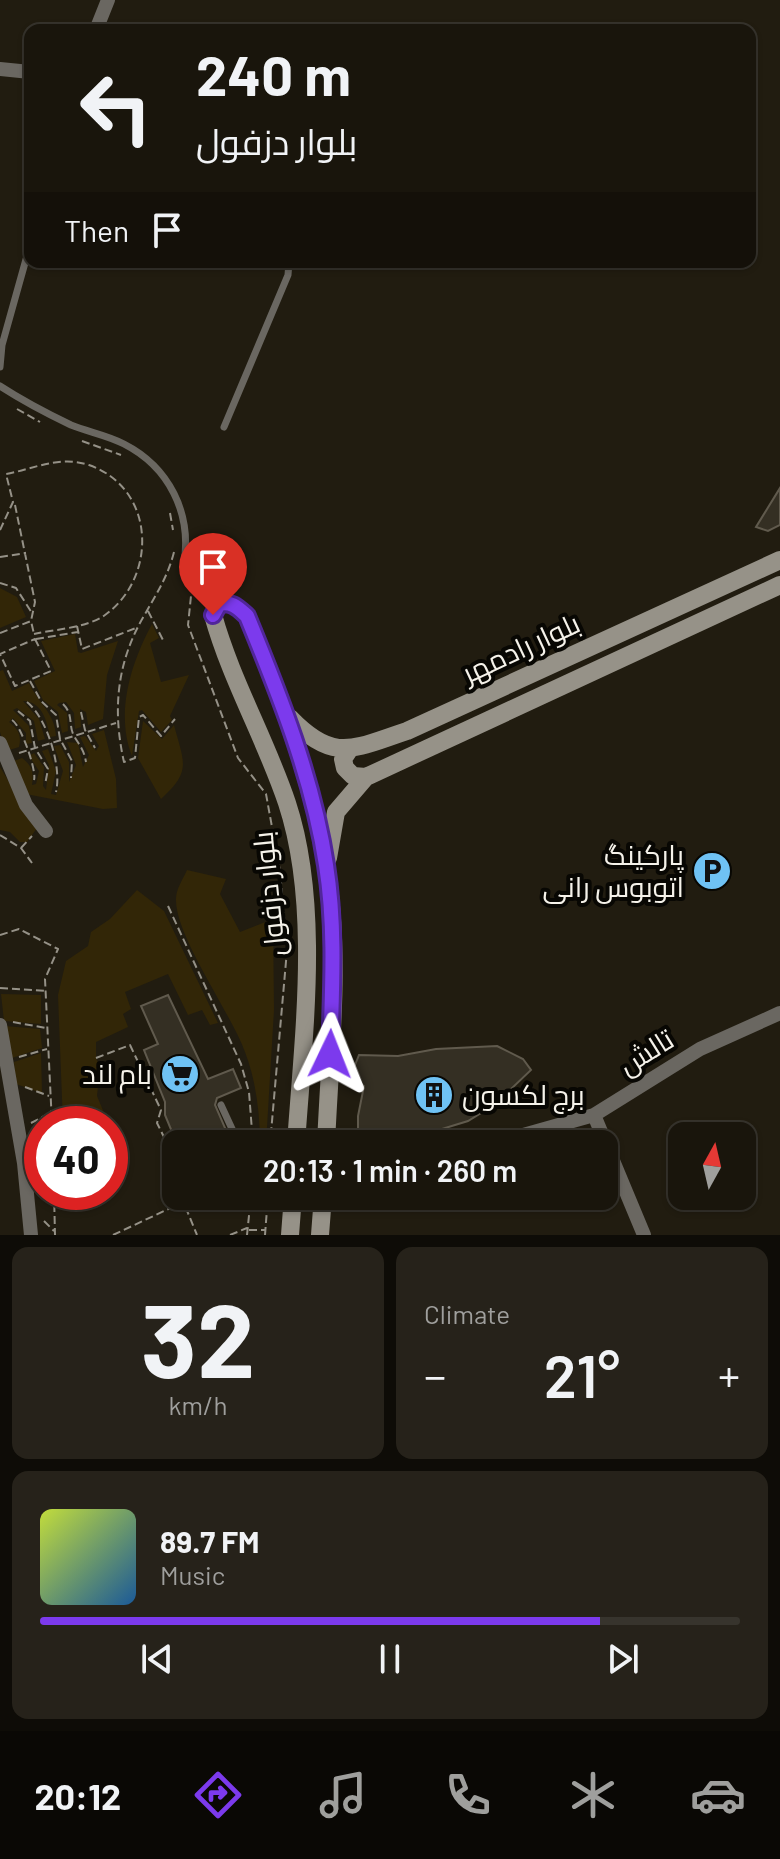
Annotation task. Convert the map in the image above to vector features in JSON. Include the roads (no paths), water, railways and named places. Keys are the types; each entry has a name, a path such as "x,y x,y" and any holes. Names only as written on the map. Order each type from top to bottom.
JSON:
{"street":[{"path":"98,24 108,0"},
{"path":"0,69 24,71"},
{"name":"بلوار رادمهر","path":"349,750 407,731 780,560"},
{"name":"بلوار رادمهر","path":"366,777 780,585"},
{"name":"بلوار دزفول","path":"297,1130 306,931 296,844 288,805 214,622 213,615 219,604 235,604 247,616 288,717 326,865 333,964 327,1130"},
{"path":"288,717 320,745 349,750 343,759 345,768 353,776 366,777"},
{"path":"2,751 26,805 44,829"},
{"path":"326,865 336,812 366,777"},
{"name":"تالش","path":"541,1130 594,1115 700,1049 780,1013"},
{"path":"0,1022 31,1235"},
{"path":"594,1115 644,1235"},
{"path":"290,1235 292,1210"},
{"path":"320,1235 322,1210"}],"lane":[{"path":"0,367 2,345 24,266"},
{"path":"224,427 283,288 288,268"},
{"path":"0,386 29,405 121,442 142,454 163,475 179,501 188,542 184,563"},
{"path":"221,1105 233,1130"}],"place":[{"name":"پارکینگ اتوبوس رانی","path":"712,871"},
{"name":"بام لند","path":"180,1074"},
{"name":"برج لکسون","path":"434,1095"}]}
